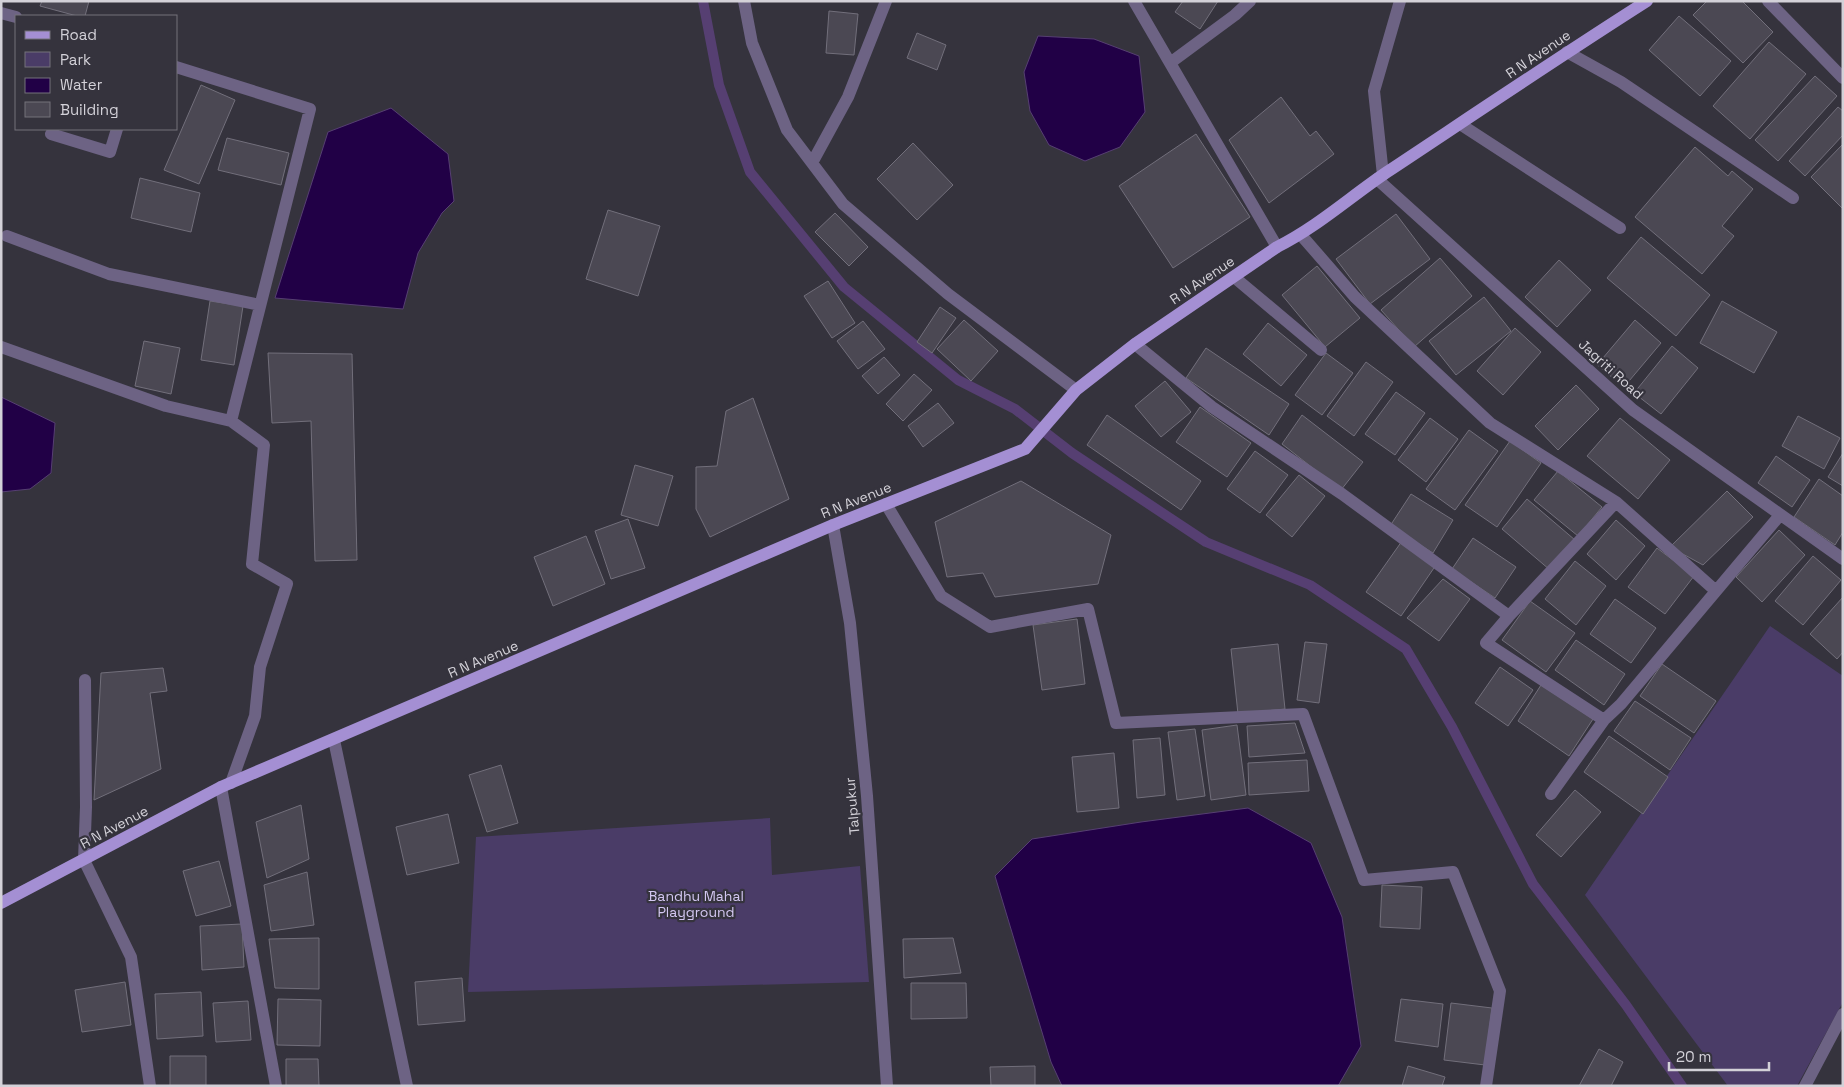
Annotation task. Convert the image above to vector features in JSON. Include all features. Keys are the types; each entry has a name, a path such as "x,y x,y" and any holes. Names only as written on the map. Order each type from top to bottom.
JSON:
{"main road":[{"name":"R N Avenue","path":"1,903 226,785 833,525 1025,450 1076,390 1135,344 1277,247 1301,235 1380,177 1647,1"}],"street":[{"path":"744,1 752,43 787,130 843,204 940,287 1076,390"},
{"path":"812,163 848,97 886,1"},
{"path":"1134,1 1277,247"},
{"path":"1170,64 1235,15 1250,1"},
{"path":"1380,177 1374,90 1400,1"},
{"path":"1768,1 1843,78"},
{"path":"1,13 15,17"},
{"path":"1567,52 1621,82 1793,198"},
{"path":"178,68 310,109 231,421"},
{"path":"1460,124 1620,228"},
{"path":"51,134 110,152 117,130"},
{"name":"Jagriti Road","path":"1380,177 1633,410 1843,559"},
{"path":"1301,235 1355,296 1490,423 1616,502 1716,590"},
{"path":"7,236 109,274 260,305"},
{"path":"1234,277 1321,350"},
{"path":"1135,344 1212,407 1342,494 1509,616"},
{"path":"1,347 166,406 231,421 264,445 252,564 287,584 260,667 255,716 226,785 276,1086"},
{"path":"1604,720 1486,643 1616,502"},
{"path":"886,504 941,596 990,627 1088,609 1116,723 1303,714 1364,880 1453,872 1500,991 1486,1086"},
{"path":"1552,794 1604,720 1621,704 1780,515"},
{"name":"Talpukur","path":"833,525 850,623 867,796 887,1086"},
{"path":"85,680 86,807 84,860 132,957 150,1086"},
{"path":"334,740 407,1086"},
{"path":"1805,1086 1843,1014"}],"green space":[{"path":"1770,626 1843,676 1843,1002 1797,1086 1728,1086 1585,895"},
{"name":"Bandhu Mahal Playground","path":"770,818 772,875 860,866 869,982 468,992 476,837"}],"water":[{"path":"1038,36 1094,39 1139,56 1145,112 1120,147 1085,161 1049,145 1030,111 1024,72"},
{"path":"391,108 448,154 454,201 442,213 418,253 403,309 275,298 328,132"},
{"path":"1,397 55,423 51,473 30,489 1,492"},
{"path":"1248,808 1311,843 1342,917 1361,1046 1338,1086 1062,1086 1051,1062 995,876 1032,839"}],"building":[{"path":"42,1 89,1 85,15 73,15 40,6"},
{"path":"1183,1 1218,1 1200,29 1175,12"},
{"path":"1707,1 1742,1 1773,32 1743,63 1693,15"},
{"path":"829,11 858,14 854,55 826,53"},
{"path":"1679,16 1731,61 1700,96 1649,50"},
{"path":"917,33 946,45 937,70 907,58"},
{"path":"1769,42 1806,74 1750,139 1713,106"},
{"path":"1815,76 1837,96 1778,161 1755,140"},
{"path":"201,85 235,100 199,184 164,170"},
{"path":"1281,97 1310,136 1316,131 1334,154 1269,203 1229,140"},
{"path":"1838,107 1843,111 1843,135 1805,176 1789,161"},
{"path":"1196,134 1250,217 1173,268 1119,186"},
{"path":"227,138 289,153 281,185 218,170"},
{"path":"913,143 953,185 917,220 877,179"},
{"path":"1843,144 1843,208 1842,208 1811,177"},
{"path":"1695,147 1728,176 1732,171 1753,189 1722,226 1734,236 1702,274 1635,217"},
{"path":"140,178 200,193 191,232 131,218"},
{"path":"608,210 660,226 638,296 586,279"},
{"path":"835,213 868,247 849,266 815,232"},
{"path":"1396,214 1430,259 1370,304 1336,259"},
{"path":"1641,237 1710,295 1676,336 1607,278"},
{"path":"1440,258 1472,296 1414,347 1381,310"},
{"path":"1559,260 1591,290 1557,327 1525,297"},
{"path":"1317,266 1360,318 1325,347 1282,295"},
{"path":"828,281 855,323 832,338 804,296"},
{"path":"1484,297 1511,331 1456,375 1429,341"},
{"path":"210,301 243,306 234,365 201,360"},
{"path":"1722,301 1777,332 1754,373 1700,343"},
{"path":"940,307 956,318 932,353 917,342"},
{"path":"964,320 998,351 971,381 937,349"},
{"path":"1635,320 1661,343 1624,387 1597,365"},
{"path":"863,321 885,349 858,369 837,341"},
{"path":"1268,323 1307,355 1281,386 1243,354"},
{"path":"1515,328 1541,352 1503,395 1477,371"},
{"path":"144,341 180,348 171,394 135,386"},
{"path":"1672,346 1698,368 1661,414 1634,393"},
{"path":"1206,348 1289,404 1269,435 1186,378"},
{"path":"268,353 352,354 357,560 315,561 311,421 272,423"},
{"path":"1326,353 1353,373 1322,415 1295,395"},
{"path":"884,357 900,375 878,394 862,376"},
{"path":"1366,362 1393,382 1354,436 1327,416"},
{"path":"914,374 932,390 903,421 886,404"},
{"path":"1165,381 1191,412 1161,437 1135,406"},
{"path":"1576,385 1599,409 1558,450 1535,426"},
{"path":"1396,392 1425,413 1395,455 1365,434"},
{"path":"753,398 789,499 710,537 696,509 696,467 717,466 726,411"},
{"path":"938,403 954,423 923,447 908,426"},
{"path":"1200,407 1251,443 1227,477 1176,442"},
{"path":"1107,415 1201,481 1181,510 1087,445"},
{"path":"1302,415 1363,462 1341,490 1282,444"},
{"path":"1798,416 1840,438 1824,469 1782,446"},
{"path":"1430,418 1458,439 1426,482 1398,460"},
{"path":"1620,418 1670,460 1638,499 1587,456"},
{"path":"1469,430 1498,451 1455,510 1426,489"},
{"path":"1510,441 1541,463 1497,527 1465,505"},
{"path":"1255,451 1288,475 1260,513 1227,489"},
{"path":"1843,453 1843,486 1828,477"},
{"path":"1776,456 1810,480 1792,507 1758,483"},
{"path":"635,465 673,476 658,526 621,515"},
{"path":"1558,471 1602,507 1578,536 1534,500"},
{"path":"1299,475 1325,496 1292,537 1266,515"},
{"path":"1819,479 1843,496 1843,532 1835,545 1794,517"},
{"path":"1021,481 1111,535 1098,584 995,597 983,573 947,577 935,522"},
{"path":"1727,491 1753,517 1703,565 1670,547"},
{"path":"1411,494 1453,520 1433,553 1390,526"},
{"path":"1527,499 1575,540 1550,570 1502,529"},
{"path":"628,519 645,568 611,579 595,531"},
{"path":"1616,520 1645,546 1616,580 1587,554"},
{"path":"1779,530 1805,555 1762,602 1736,577"},
{"path":"586,536 605,584 553,606 534,557"},
{"path":"1473,538 1516,567 1495,598 1452,569"},
{"path":"1402,541 1436,565 1401,616 1366,592"},
{"path":"1657,548 1694,576 1665,614 1628,587"},
{"path":"1813,556 1841,580 1803,625 1775,601"},
{"path":"1575,561 1606,586 1576,625 1545,599"},
{"path":"1443,579 1470,599 1439,641 1407,618"},
{"path":"1843,597 1843,652 1837,659 1810,634"},
{"path":"1615,599 1656,628 1631,663 1590,634"},
{"path":"1530,601 1575,633 1546,672 1502,640"},
{"path":"1077,619 1085,684 1042,690 1033,625"},
{"path":"1576,640 1625,674 1604,705 1555,670"},
{"path":"1305,642 1327,644 1319,703 1297,700"},
{"path":"1278,644 1285,709 1238,714 1231,649"},
{"path":"1662,664 1716,701 1694,733 1640,696"},
{"path":"1500,667 1533,690 1508,726 1475,703"},
{"path":"163,668 167,691 150,693 161,769 94,800 101,673"},
{"path":"1541,685 1593,719 1569,756 1518,721"},
{"path":"1635,701 1691,738 1670,770 1614,731"},
{"path":"1295,723 1305,753 1249,757 1247,726"},
{"path":"1237,725 1246,795 1211,800 1202,730"},
{"path":"1195,729 1205,796 1177,800 1168,732"},
{"path":"1609,736 1668,777 1643,814 1584,772"},
{"path":"1160,738 1165,795 1137,798 1133,740"},
{"path":"1114,753 1119,808 1077,812 1072,757"},
{"path":"1307,760 1309,791 1249,795 1248,763"},
{"path":"501,765 518,823 487,832 469,775"},
{"path":"1575,790 1601,812 1561,857 1536,835"},
{"path":"301,805 309,859 267,878 256,822"},
{"path":"448,814 459,863 407,875 396,827"},
{"path":"219,861 231,906 196,916 183,871"},
{"path":"307,872 314,925 271,931 264,885"},
{"path":"1382,885 1422,887 1420,929 1380,927"},
{"path":"242,924 244,967 202,970 200,926"},
{"path":"319,938 319,989 275,988 269,939"},
{"path":"953,938 961,973 904,978 903,939"},
{"path":"462,978 465,1021 418,1025 415,982"},
{"path":"125,982 131,1025 82,1032 75,990"},
{"path":"911,983 966,983 967,1018 911,1019"},
{"path":"201,992 203,1036 157,1039 155,994"},
{"path":"278,999 321,1000 320,1046 277,1045"},
{"path":"1401,999 1443,1004 1438,1047 1395,1041"},
{"path":"248,1001 251,1040 216,1042 213,1003"},
{"path":"1451,1003 1492,1008 1485,1065 1444,1060"},
{"path":"1599,1049 1623,1062 1611,1086 1579,1086"},
{"path":"170,1056 206,1056 206,1086 170,1086"},
{"path":"286,1059 318,1059 319,1086 286,1086"},
{"path":"1035,1066 1035,1086 991,1086 990,1067"},
{"path":"1408,1066 1445,1077 1442,1086 1402,1086"}],"waterway":[{"path":"703,1 719,85 750,172 844,287 958,380 1015,409 1072,453 1206,542 1310,585 1406,649 1452,727 1533,884 1626,1005 1682,1086"}]}
